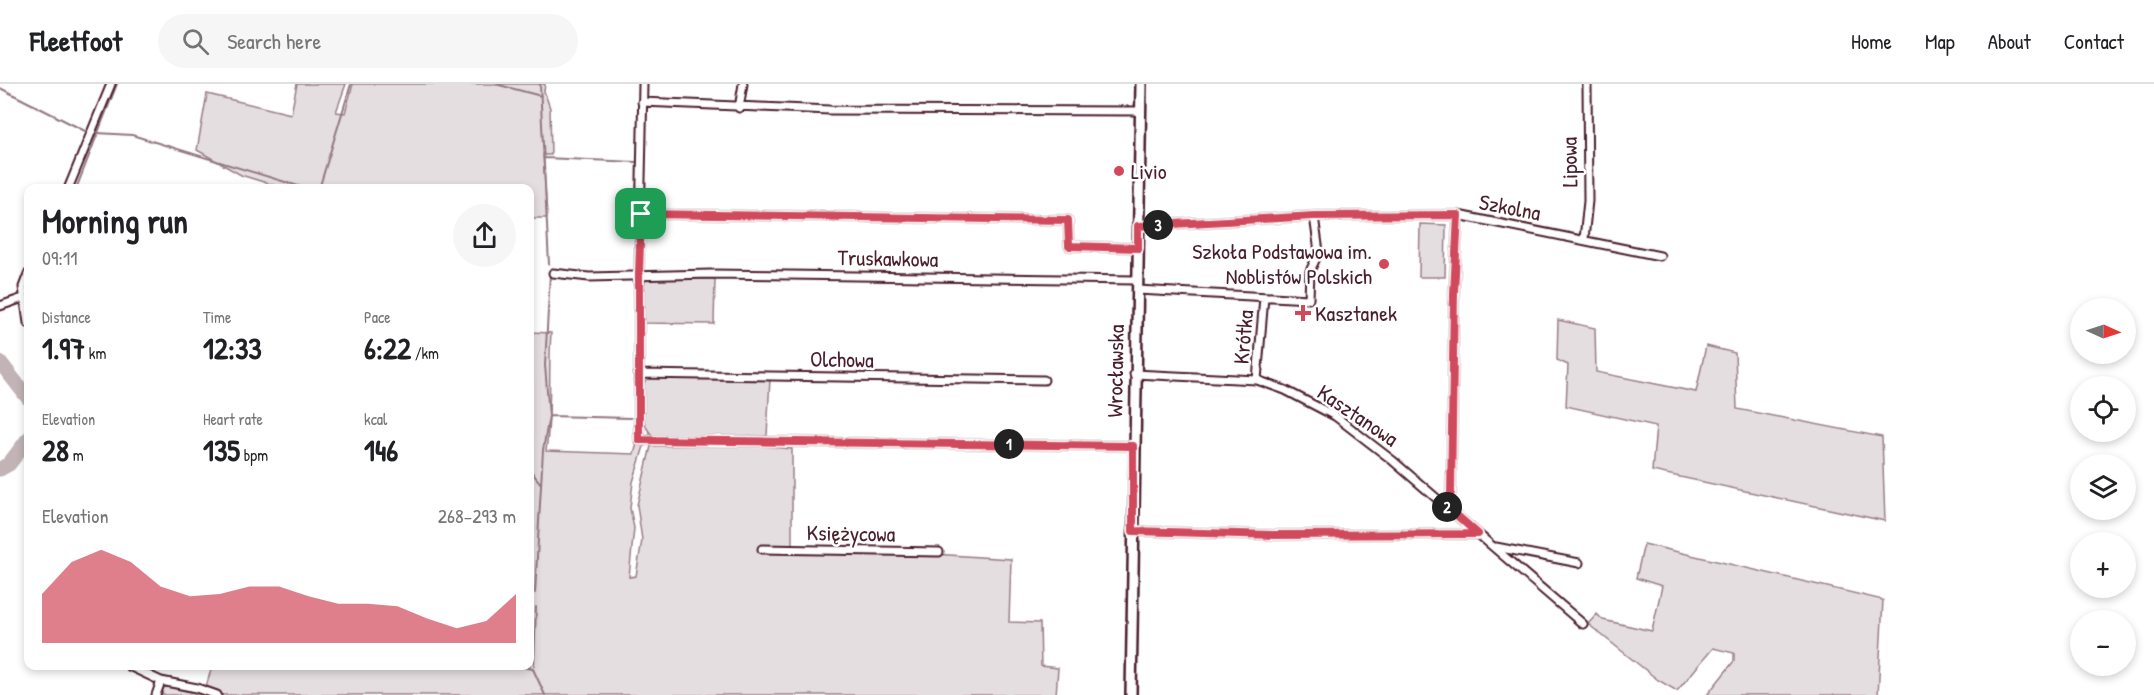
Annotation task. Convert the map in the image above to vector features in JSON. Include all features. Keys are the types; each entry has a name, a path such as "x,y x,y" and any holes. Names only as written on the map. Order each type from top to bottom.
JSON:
{"street":[{"path":"70,184 111,84"},
{"path":"643,84 639,274 639,440 1133,446"},
{"path":"739,108 743,84"},
{"name":"Wrocławska","path":"1131,695 1134,374 1141,84"},
{"name":"Lipowa","path":"1584,239 1588,201 1587,84"},
{"path":"642,102 739,108 1140,111"},
{"path":"641,214 1068,220 1069,246 1138,248"},
{"path":"1445,505 1451,493 1454,293 1458,215"},
{"name":"Szkolna","path":"1138,226 1314,216 1458,215 1660,256"},
{"name":"Krótka","path":"1137,290 1309,299 1311,271 1319,252 1314,216"},
{"name":"Truskawkowa","path":"553,273 589,277 639,274 1137,280"},
{"path":"24,283 22,287 24,303"},
{"name":"Krótka","path":"1257,380 1264,297"},
{"path":"0,306 23,298"},
{"name":"Olchowa","path":"638,374 1044,380"},
{"name":"Kasztanowa","path":"1134,374 1257,380 1285,390 1335,416 1524,571 1583,624"},
{"path":"1133,531 1275,535 1478,534"},
{"path":"1494,547 1579,563"},
{"name":"Księżycowa","path":"762,549 939,552"},
{"path":"138,670 161,681 217,695"},
{"path":"156,695 161,681"}],"shaded area":[{"path":"297,84 346,84 336,112 345,113 353,84 545,84 544,91 550,108 551,155 543,155 547,218 534,218 534,184 270,184 241,175 197,150 207,94 291,114"},
{"path":"1420,224 1446,225 1445,277 1419,277"},
{"path":"646,279 715,279 714,324 643,323 643,287"},
{"path":"1558,320 1595,328 1596,372 1696,392 1706,346 1735,353 1737,409 1882,437 1885,521 1652,471 1656,426 1566,406 1568,365 1557,360"},
{"path":"534,332 551,333 546,451 634,454 637,444 645,443 633,482 630,508 634,528 629,577 636,576 642,540 637,505 651,446 752,445 792,449 792,545 1011,559 1009,622 1040,623 1041,666 1058,668 1056,695 223,695 206,687 211,670 534,670"},
{"path":"649,377 770,378 767,436 654,437 645,425 640,398 644,383"},
{"path":"1644,544 1883,600 1878,695 1707,695 1734,661 1734,653 1713,648 1677,691 1658,680 1588,624 1597,614 1603,620 1652,631 1662,586 1636,578"},
{"path":"168,687 205,695 159,695 161,688"}],"waterway":[{"path":"78,184 117,84"},
{"path":"321,184 351,84"},
{"path":"495,84 541,96"},
{"path":"540,84 549,265"},
{"path":"0,88 87,132"},
{"path":"97,133 132,135 292,184"},
{"path":"544,158 636,162"},
{"path":"535,593 543,450 549,416 545,365 550,274"},
{"path":"0,362 24,393"},
{"path":"549,416 631,418"},
{"path":"0,469 9,464 24,444"},
{"path":"534,475 541,484"},
{"path":"534,665 536,607"},
{"path":"533,670 545,695"},
{"path":"161,695 163,689"}],"place":[{"name":"Livio","path":"1119,171"},
{"name":"Szkoła Podstawowa im. Noblistów Polskich","path":"1384,264"},
{"name":"Kasztanek","path":"1303,313"}],"route":[{"path":"641,214 1068,220 1069,246 1086,248 1138,248 1138,226 1314,216 1458,215 1454,293 1451,493 1450,500 1445,505 1478,534 1465,536 1275,535 1133,531 1133,446 639,440 641,214"}]}
